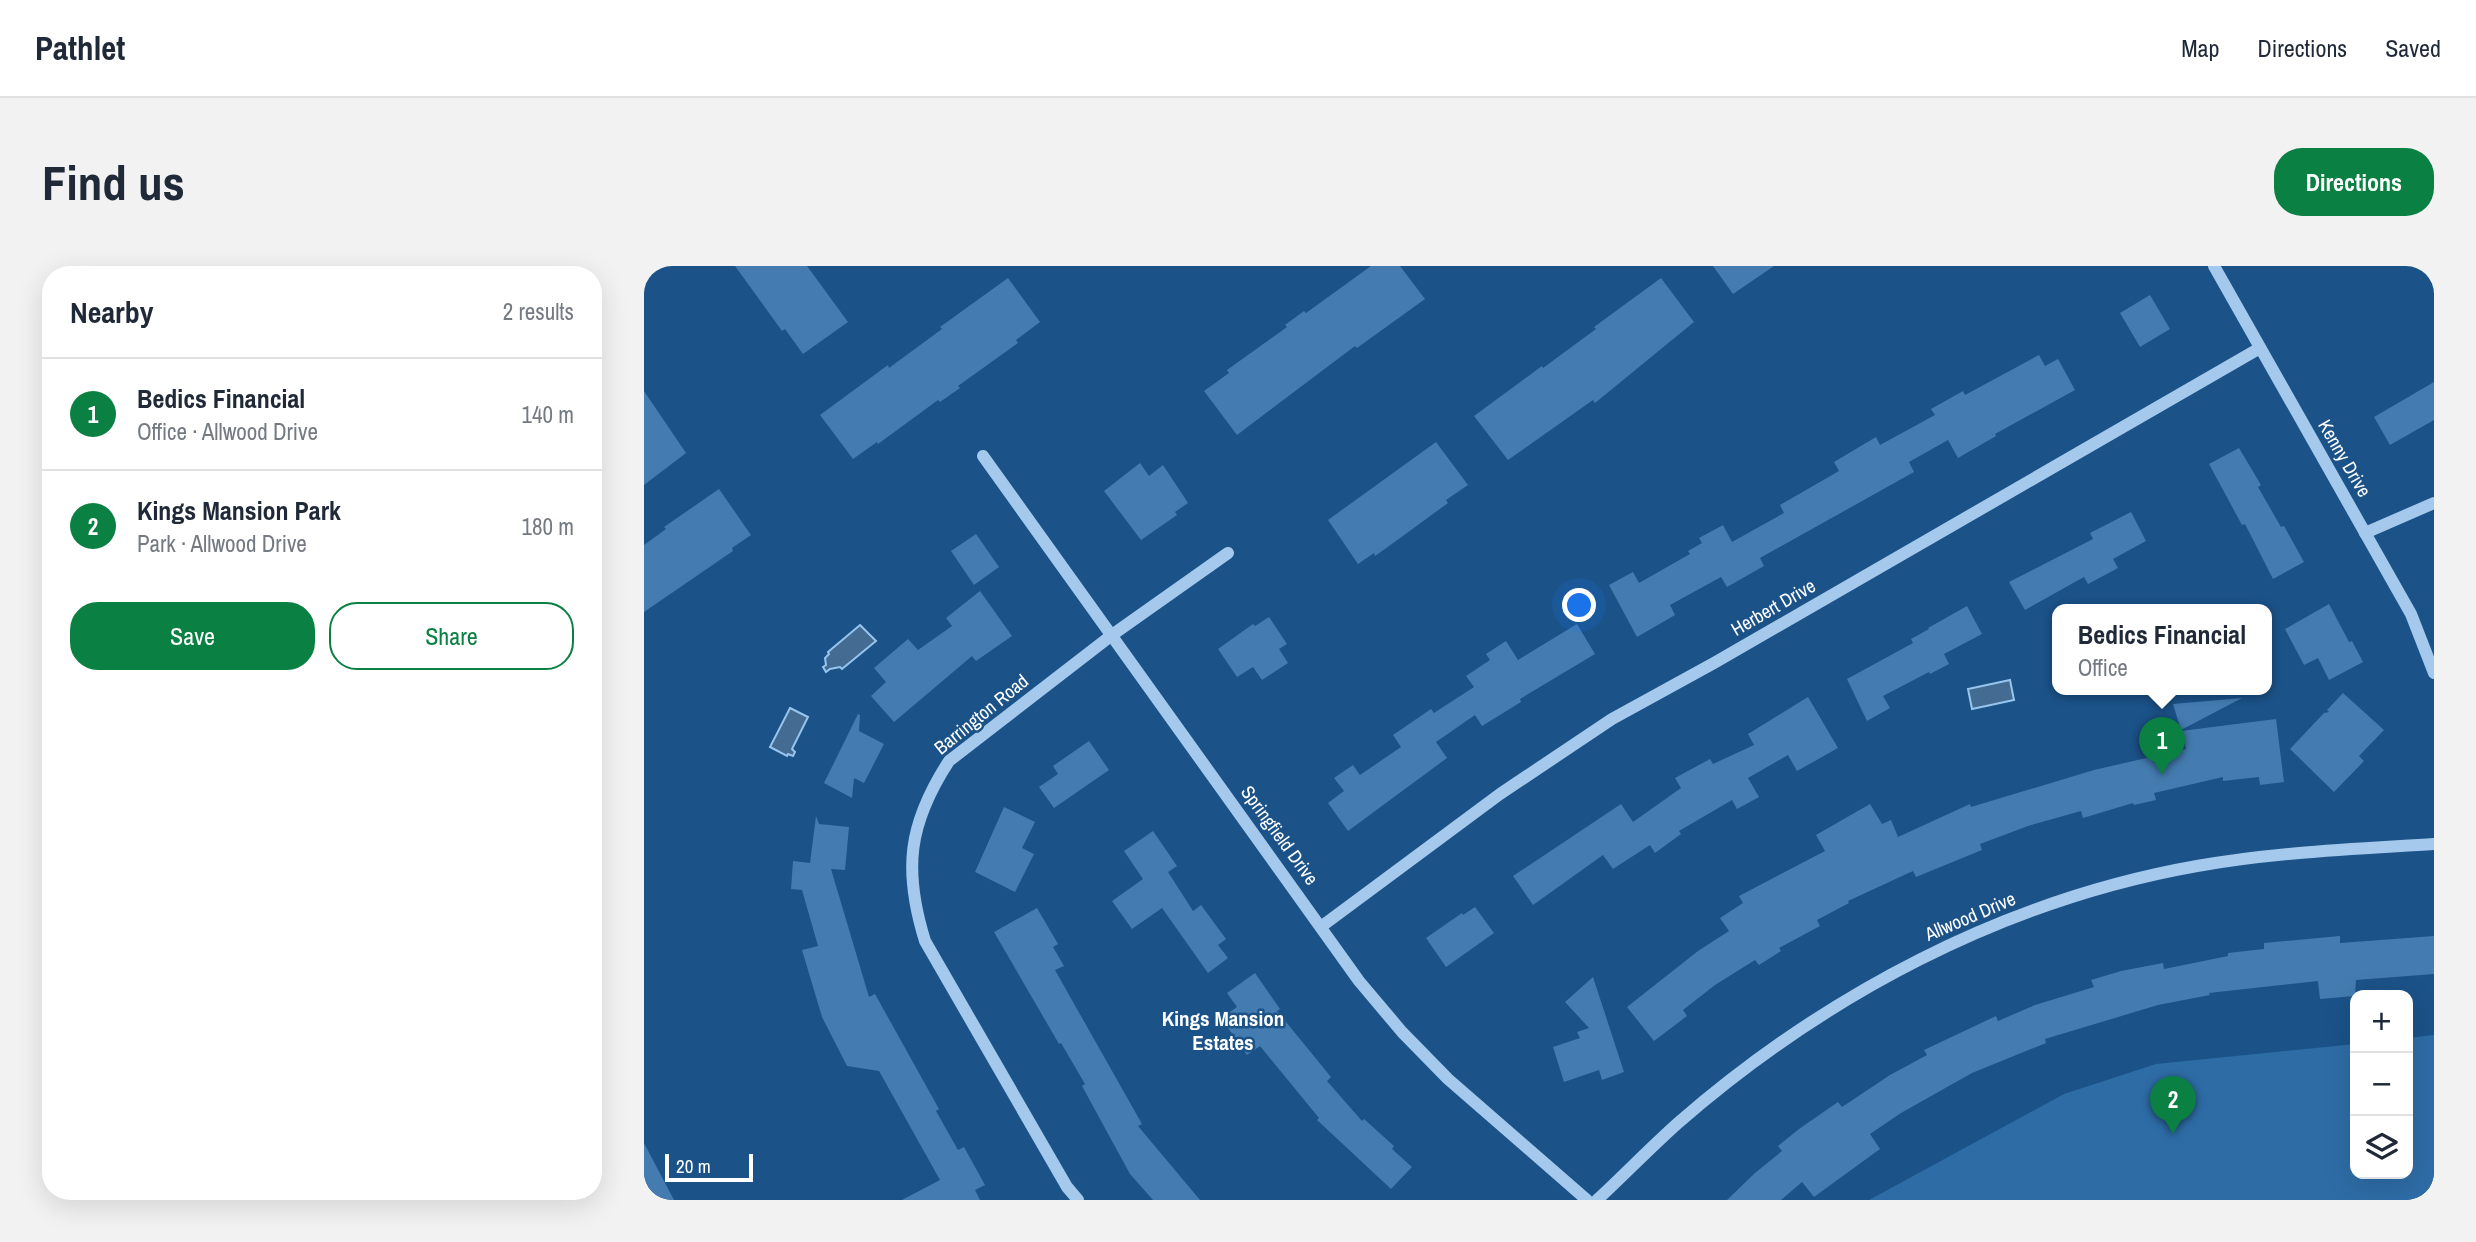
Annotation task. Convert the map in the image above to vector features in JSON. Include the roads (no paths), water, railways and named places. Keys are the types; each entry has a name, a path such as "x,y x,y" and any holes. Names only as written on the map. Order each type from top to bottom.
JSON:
{"street":[{"name":"Kenny Drive","path":"2214,266 2411,614 2434,673"},
{"name":"Herbert Drive","path":"1322,926 1500,793 1612,719 2260,348"},
{"name":"Springfield Drive","path":"983,456 1359,981 1448,1079 1587,1200"},
{"path":"2365,533 2434,503"},
{"name":"Barrington Road","path":"1078,1200 1060,1174 925,941 915,911 911,880 912,848 919,817 948,761 1112,635 1228,552"},
{"name":"Allwood Drive","path":"1597,1200 1677,1124 1765,1054 1859,992 1938,949 2021,914 2108,886 2197,866 2286,854 2434,844"}],"place":[{"name":"Bedics Financial","path":"2162,775"},
{"name":"Kings Mansion Park","path":"2173,1134"}],"district":[{"name":"Kings Mansion Estates","path":"1223,1030"}]}
